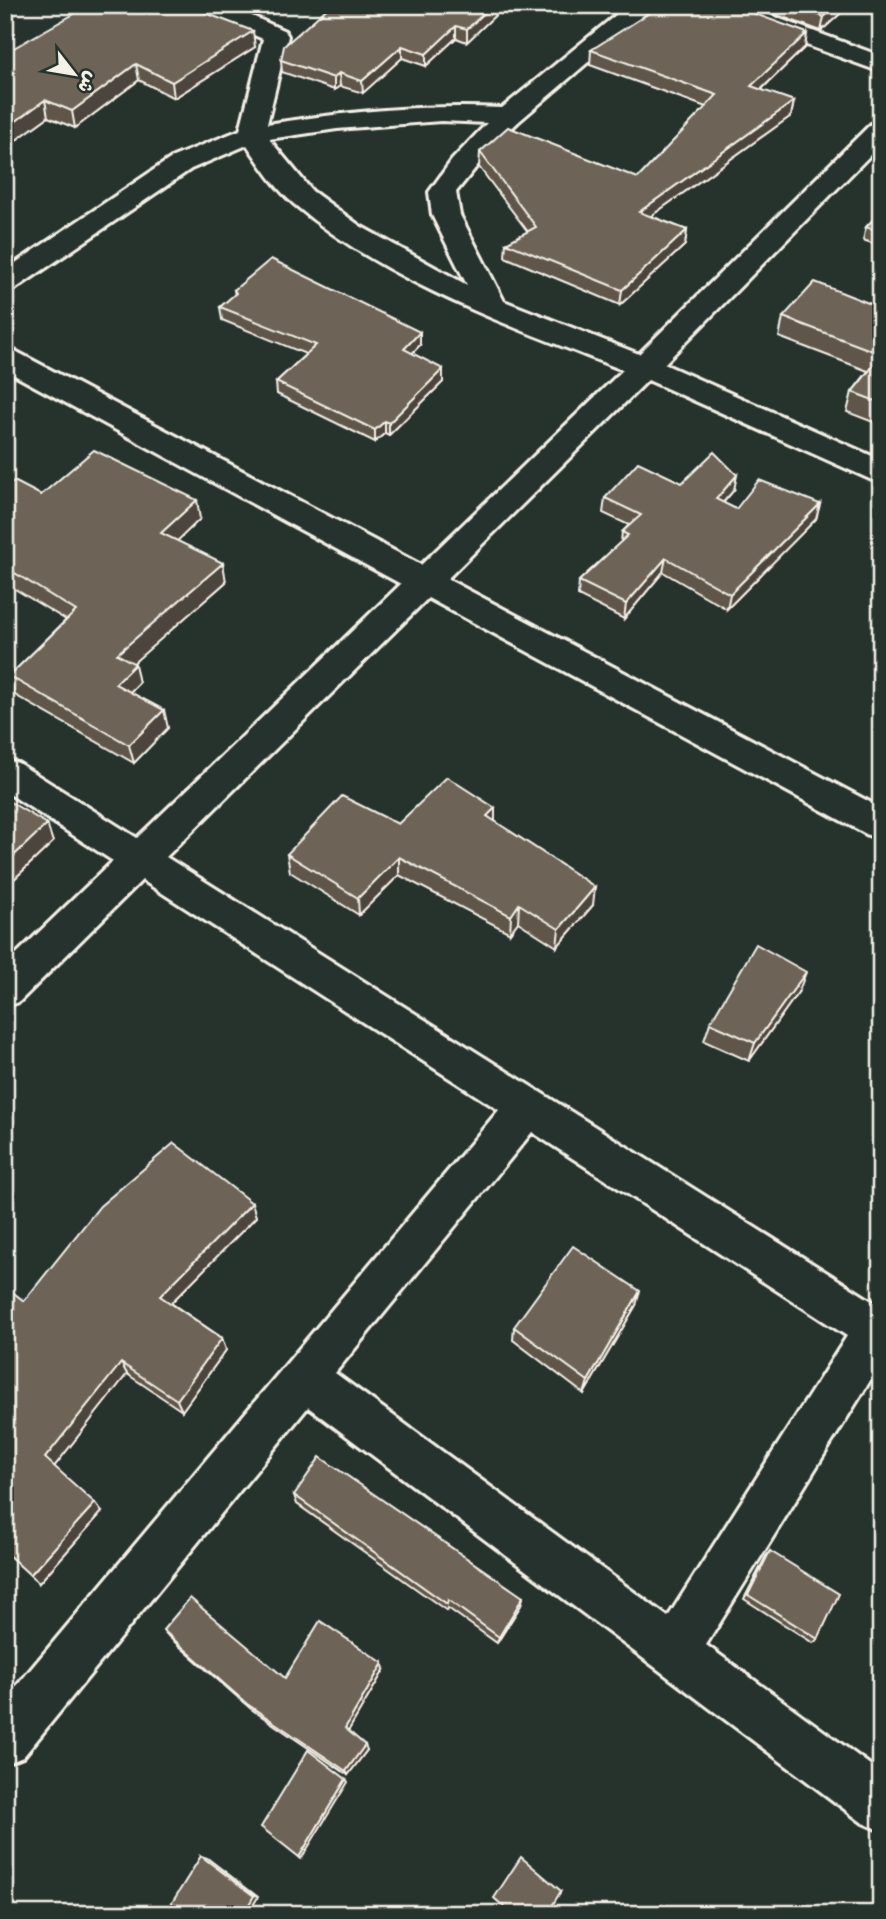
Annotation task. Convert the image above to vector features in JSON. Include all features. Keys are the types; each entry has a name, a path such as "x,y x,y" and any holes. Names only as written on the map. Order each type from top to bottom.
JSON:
{"street":[{"path":"207,5 276,36 252,134"},
{"path":"493,307 446,215 442,192 454,174 509,116 643,5"},
{"path":"719,5 881,65"},
{"path":"5,283 183,163 252,134 337,121 441,113 509,116"},
{"path":"5,990 643,367 881,129"},
{"path":"252,134 281,173 312,204 350,232 433,280 643,367 881,472"},
{"path":"5,358 881,825"},
{"path":"5,772 527,1107 878,1326 674,1651"},
{"path":"5,1739 527,1107"},
{"path":"304,1377 881,1805"}],"building":[{"path":"90,5 188,5 253,31 172,82 136,64 72,111 45,100 5,129 5,53"},
{"path":"331,5 493,5 467,29 456,26 426,54 402,46 362,81 339,73 334,78 281,60 284,46"},
{"path":"662,5 731,5 807,33 751,86 794,101 639,212 687,230 622,290 506,243 536,227 480,152 508,127 638,178 717,95 591,50"},
{"path":"793,5 837,5 824,17"},
{"path":"881,211 881,232 866,227"},
{"path":"271,259 420,332 404,349 443,369 389,423 385,421 375,430 276,382 316,345 220,307 236,293 234,290"},
{"path":"815,282 881,308 881,354 783,317"},
{"path":"881,356 881,403 852,392"},
{"path":"94,450 197,500 161,533 223,563 117,654 135,664 115,684 164,710 129,745 9,676 76,611 5,567 5,489 14,481 41,495"},
{"path":"714,452 737,475 716,499 736,509 759,480 820,504 730,594 666,558 626,604 579,581 628,535 622,532 641,515 605,498 638,462 682,483"},
{"path":"447,777 495,808 487,816 595,887 559,929 519,904 511,916 399,857 358,898 287,854 342,796 398,824"},
{"path":"5,799 47,824 5,864"},
{"path":"756,944 806,972 755,1043 710,1023"},
{"path":"174,1143 252,1203 160,1296 222,1338 177,1400 121,1363 45,1458 95,1503 30,1575 5,1552 5,1286 24,1301 100,1206"},
{"path":"573,1246 640,1291 588,1381 514,1327"},
{"path":"320,1457 523,1597 499,1637 448,1600 447,1604 294,1495"},
{"path":"770,1551 839,1594 818,1639 748,1595"},
{"path":"190,1598 285,1678 320,1621 383,1663 345,1728 365,1745 346,1771 247,1704 163,1630"},
{"path":"308,1750 346,1779 299,1857 261,1827"},
{"path":"201,1856 254,1896 243,1914 165,1914"},
{"path":"521,1857 561,1891 547,1914 512,1914 494,1898"}]}
